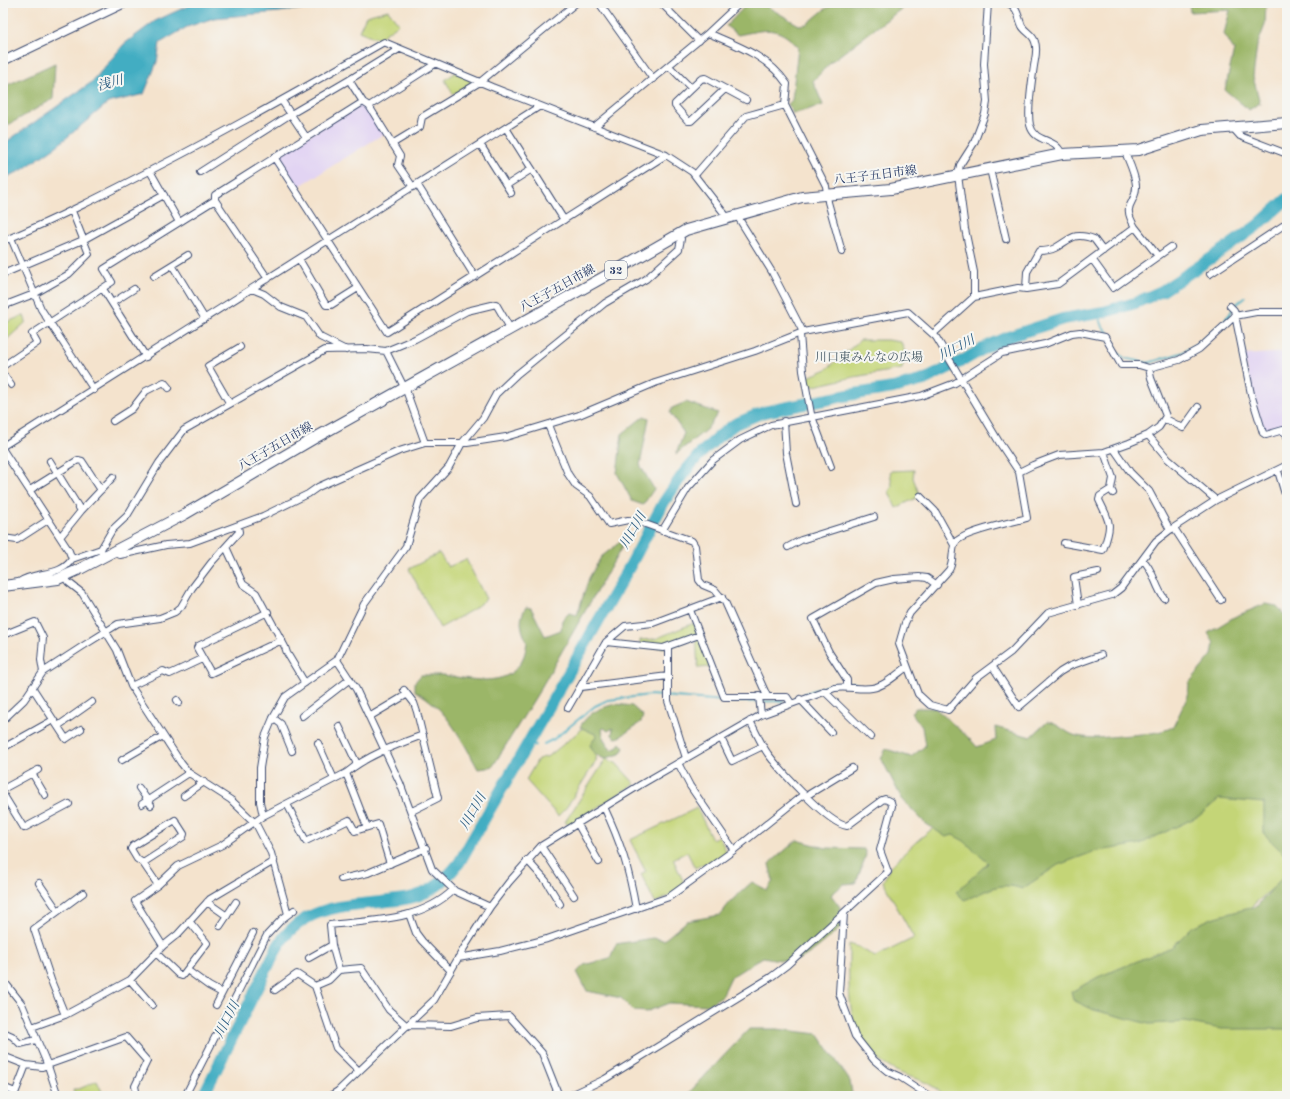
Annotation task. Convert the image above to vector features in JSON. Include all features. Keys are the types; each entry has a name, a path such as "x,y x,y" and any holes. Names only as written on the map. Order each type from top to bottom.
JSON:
{"main road":[{"name":"八王子五日市線","path":"3,586 50,581 65,577 102,553 114,552 185,514 510,328 678,234 694,227 802,196 891,189 1062,154 1083,152 1125,152 1152,147 1194,132 1232,127 1287,123"}],"street":[{"path":"3,61 125,3"},
{"path":"392,144 420,126 422,117 480,82 576,3"},
{"path":"599,3 653,79"},
{"path":"662,3 699,41"},
{"path":"594,127 699,41 740,3"},
{"path":"974,297 974,272 965,229 958,175 960,165 981,126 986,108 984,64 988,3"},
{"path":"1008,3 1016,8 1022,28 1032,36 1036,47 1032,79 1030,123 1032,131 1036,136 1055,144 1062,154"},
{"path":"708,33 757,55 769,64 787,84 785,105 824,182 842,252"},
{"path":"3,241 72,211 150,171 282,101 384,42 435,64 666,155 682,164 695,175 732,216 772,272 802,333 803,371 811,416 831,467"},
{"path":"200,172 291,114 399,49"},
{"path":"369,106 435,64"},
{"path":"669,66 691,88"},
{"path":"725,89 691,121 688,121 675,106 675,104 691,88 701,79 705,78 746,100"},
{"path":"349,80 362,102 369,106 400,156 398,165 415,185 475,277"},
{"path":"282,101 306,137"},
{"path":"268,279 215,200 215,195 362,102"},
{"path":"695,175 746,116 785,105"},
{"path":"3,446 94,390 540,106"},
{"path":"1232,127 1240,136 1287,154"},
{"path":"506,128 564,220"},
{"path":"480,144 511,192"},
{"path":"1125,152 1136,184 1134,196 1128,210 1128,216 1158,256"},
{"path":"274,157 387,332 666,155"},
{"path":"507,185 532,169"},
{"path":"990,169 1006,239"},
{"path":"150,171 179,222"},
{"path":"3,274 83,240 164,195"},
{"path":"3,366 37,343 32,334 112,282 104,269 215,200"},
{"path":"3,306 34,294 69,274 89,254 72,211"},
{"path":"1210,274 1287,223"},
{"path":"934,334 974,297 1018,288 1026,289 1058,284 1135,227"},
{"path":"263,816 260,802 260,768 265,737 273,718 285,697 337,660 364,604 406,546 420,499 449,467 462,443 483,418 496,394 516,375 605,303 646,279 679,249 681,238 678,234"},
{"path":"1026,289 1027,272 1039,251 1055,249 1064,240 1076,236 1094,239 1103,251"},
{"path":"11,238 34,294 49,323 94,390"},
{"path":"1092,259 1113,288 1171,247"},
{"path":"154,276 188,255"},
{"path":"299,259 326,305 331,305 358,288"},
{"path":"172,265 205,319"},
{"path":"103,289 146,357"},
{"path":"112,303 134,289"},
{"path":"252,289 264,294 281,307 306,317 320,337 346,350"},
{"path":"16,584 26,577 45,574 66,567 72,559 102,553 112,530 127,516 159,463 184,430 325,350 367,348 386,350 415,338 467,312 496,304 510,328"},
{"path":"1233,311 1287,312"},
{"path":"661,530 688,488 713,460 749,436 784,421 931,393 1002,354 1045,344 1076,332 1105,337 1121,365 1138,365 1149,368 1179,360 1199,349 1233,311"},
{"path":"1233,311 1251,394 1263,432 1266,434 1284,430 1287,436"},
{"path":"114,552 120,555 166,545 190,543 205,536 238,526 399,451 425,442 448,441 462,443 506,437 585,413 655,383 755,351 802,333 908,312 934,334 1019,472 1028,518 978,531 959,539 954,545 951,567 937,585 910,613 905,623 900,644 915,690 921,698 930,705 948,710 976,678 993,667 1011,652 1048,613 1112,595 1121,588 1143,560 1156,540 1216,500 1278,471 1287,465"},
{"path":"230,404 208,366 240,347"},
{"path":"386,350 404,388 425,442"},
{"path":"1019,472 1032,465 1059,455 1104,452 1114,449 1148,435 1159,427 1166,419 1166,414 1151,378 1149,368"},
{"path":"3,374 11,385"},
{"path":"113,421 132,410 146,391 164,382 169,388"},
{"path":"1166,419 1183,428 1198,406"},
{"path":"784,421 786,453 796,504"},
{"path":"548,425 568,474 576,486 590,496 609,524 628,520 639,522 692,541 695,546 699,580 703,585 715,590 722,597 767,696"},
{"path":"1148,435 1168,459 1216,500"},
{"path":"1114,449 1130,472 1149,491 1172,529 1221,600"},
{"path":"3,450 48,520 72,554 72,559"},
{"path":"1064,543 1103,550 1110,529 1108,516 1099,500 1100,496 1112,491 1113,478 1104,452"},
{"path":"30,490 78,460 82,461 101,490"},
{"path":"50,461 81,511"},
{"path":"1278,471 1287,501"},
{"path":"60,537 81,511 113,477"},
{"path":"920,496 935,511 954,545"},
{"path":"788,547 801,540 874,517"},
{"path":"3,538 17,540 48,520"},
{"path":"3,720 24,700 43,672 105,632 118,624 160,618 175,612 181,607 192,588 211,564 239,532 238,526"},
{"path":"226,548 244,584 256,593 268,612 287,653 305,683"},
{"path":"1143,560 1149,566 1156,586 1164,598"},
{"path":"1078,604 1074,576 1098,572"},
{"path":"65,577 68,582 82,593 119,654 130,686 163,736 190,773 231,800 254,822 274,862 291,912 273,928 261,946 185,1096"},
{"path":"847,684 813,619 876,584 894,579 919,577 927,578 937,585"},
{"path":"568,708 606,642 625,626 653,622 684,610 690,610 722,597"},
{"path":"690,610 724,697 760,699 767,696 787,697 791,703"},
{"path":"268,612 198,646 197,648 202,659 211,673 282,640"},
{"path":"3,635 35,622 43,638 41,660 43,672"},
{"path":"606,642 668,648 699,635"},
{"path":"668,648 668,697 686,758"},
{"path":"993,667 1020,707 1060,672 1070,666 1101,655"},
{"path":"130,686 163,671 170,674 202,659"},
{"path":"337,660 350,679 412,811 432,869 461,896 490,907"},
{"path":"330,1096 338,1091 434,1000 490,907 527,860 541,846 686,758 762,715 791,703 847,684 876,687 884,684 907,666"},
{"path":"581,687 668,676"},
{"path":"302,716 350,679"},
{"path":"32,687 66,739 81,729"},
{"path":"824,691 871,737"},
{"path":"368,717 405,693 414,703 438,798 412,811"},
{"path":"760,699 762,715"},
{"path":"800,700 831,732"},
{"path":"58,726 92,702"},
{"path":"273,718 281,724 292,751"},
{"path":"3,748 53,720"},
{"path":"569,1096 605,1079 771,977 787,965 888,872 880,850 892,806 888,800 882,800 847,826 844,826 821,811 769,755 750,721"},
{"path":"339,726 357,764"},
{"path":"163,946 135,901 158,885 175,868 222,845 263,816 346,773 357,764 384,750 423,735"},
{"path":"122,760 163,736"},
{"path":"722,738 732,761 763,746"},
{"path":"318,743 334,779"},
{"path":"678,763 690,786 734,850"},
{"path":"458,958 500,951 547,939 669,897 734,850 805,795 852,768"},
{"path":"3,789 38,770"},
{"path":"32,773 45,795"},
{"path":"142,804 149,802 190,773"},
{"path":"346,773 367,827"},
{"path":"184,796 204,782"},
{"path":"139,788 149,802"},
{"path":"3,794 24,828 69,804"},
{"path":"287,804 306,841 349,820 355,831 378,824 390,864"},
{"path":"604,807 620,841 630,876 636,909"},
{"path":"143,862 183,837 184,834 175,820 133,846 131,850 137,860 143,862 158,885"},
{"path":"577,823 599,862"},
{"path":"541,846 574,896"},
{"path":"341,879 368,873 426,848"},
{"path":"527,860 546,881 560,904"},
{"path":"32,1027 65,1015 130,980 163,946 178,934 207,902 274,862"},
{"path":"39,883 58,911"},
{"path":"339,970 332,945 330,925 408,914 434,904 453,890"},
{"path":"65,1015 34,929 83,893"},
{"path":"207,902 227,916"},
{"path":"220,926 236,902"},
{"path":"844,913 839,993 855,1036 874,1060 887,1071 900,1077 929,1096"},
{"path":"408,914 416,933 422,941 451,971"},
{"path":"156,953 179,975 182,976 207,943 189,922"},
{"path":"216,1005 253,933"},
{"path":"249,940 261,946"},
{"path":"309,958 332,945"},
{"path":"315,986 330,980 339,970 361,968 389,1010 408,1026 452,1026 477,1018 509,1016 542,1053 559,1096"},
{"path":"187,970 209,986 222,993"},
{"path":"275,990 297,974 315,986 336,1048 359,1071"},
{"path":"3,980 22,1004 48,1066 58,1096"},
{"path":"130,980 152,1005"},
{"path":"3,1032 12,1036 20,1044 36,1040"},
{"path":"3,1056 26,1065 42,1067 126,1037 146,1061 135,1086 137,1096"},
{"path":"3,1087 15,1094 26,1065"}],"shaded area":[{"path":"363,102 385,133 295,189 274,157"},
{"path":"1287,352 1287,436 1283,430 1263,433 1243,355"}],"green space":[{"path":"748,3 761,3 799,25 807,24 835,3 909,3 832,61 813,81 823,105 793,114 788,104 792,100 798,47 784,35 777,32 770,30 738,35 726,26"},
{"path":"1189,3 1266,3 1265,25 1257,46 1253,77 1260,103 1249,110 1225,90 1234,50 1224,34 1230,10 1190,12"},
{"path":"388,10 399,24 378,39 359,31 366,16"},
{"path":"55,63 53,99 3,128 3,87"},
{"path":"456,72 480,82 457,96 455,92 453,94 445,80"},
{"path":"24,315 26,322 3,343 3,324"},
{"name":"川口東みんなの広場","path":"860,340 887,340 901,342 906,355 902,369 854,377 810,387 808,377 827,369"},
{"path":"686,402 718,413 707,429 676,454 684,433 670,413 672,408"},
{"path":"644,416 649,418 640,465 654,489 643,505 632,501 617,473 622,434"},
{"path":"914,470 913,478 920,496 896,508 889,492 892,486 890,471"},
{"path":"620,542 622,547 538,693 493,766 478,769 459,736 444,715 436,706 415,691 415,682 421,675 443,675 486,680 497,679 516,669 525,654 527,642 521,624 522,616 526,607 531,608 545,636 561,630 562,620 569,613 577,615 589,578 601,557"},
{"path":"439,553 448,567 466,559 486,599 472,610 440,628 409,569"},
{"path":"1265,604 1277,606 1287,618 1287,857 1264,834 1264,803 1219,799 1199,816 1140,844 1093,852 1058,865 1022,889 999,886 964,900 956,892 988,863 964,841 953,835 946,837 925,823 902,799 881,758 886,749 911,757 925,746 922,727 911,712 916,708 935,708 977,747 996,740 995,727 1031,737 1047,722 1055,724 1073,735 1091,738 1162,731 1173,727 1188,696 1189,683 1212,655 1214,643 1208,633 1234,617"},
{"path":"694,623 712,667 698,668 696,637 668,648 640,646 640,640 655,639"},
{"path":"616,704 632,706 643,716 641,722 620,737 616,738 612,735 613,728 608,731 604,728 602,729 604,740 611,750 616,748 620,743 624,748 620,754 604,759 594,753 590,745 597,735 580,727 583,722 595,711"},
{"path":"588,724 601,735 593,742 597,747 596,761 566,808 558,816 526,780 538,759 549,756"},
{"path":"1240,734 1287,836 1287,876 1184,964 1287,1017 1287,1096 944,1096 927,1083 896,1071 879,1060 866,1047 858,1033 850,999 849,944 859,947 875,957 914,938 883,882 890,867 918,840 945,819"},
{"path":"606,759 616,763 635,784 569,825 565,822"},
{"path":"697,808 712,839 719,836 727,853 695,868 687,852 673,859 686,887 655,903 641,874 646,871 630,840"},
{"path":"797,840 826,848 864,849 866,855 856,883 844,884 831,895 840,907 840,928 813,951 793,961 763,957 731,977 722,996 707,1005 669,1003 646,1012 634,1011 621,998 587,991 577,972 584,965 610,958 616,944 653,938 664,940 687,921 720,915 731,901 752,882 767,890 773,881 769,864"},
{"path":"1287,872 1287,1029 1221,1029 1185,1022 1149,1024 1094,1010 1073,1000 1071,992 1098,977 1172,947 1192,927 1212,918 1257,906"},
{"path":"749,1029 777,1029 818,1034 850,1081 852,1093 848,1096 686,1096"},
{"path":"97,1081 104,1096 75,1096 73,1089 79,1089"}],"water":[{"name":"浅川","path":"194,3 349,3 279,12 214,18 187,27 160,43 157,62 144,94 108,103 58,145 22,170 3,179 3,144 92,82 124,44 155,21"}],"waterway":[{"name":"川口川","path":"203,1096 278,946 288,932 300,922 327,910 357,904 401,900 418,896 438,885 459,863 630,566 664,502 683,474 699,455 718,437 735,424 764,412 893,388 924,380 988,346 1011,336 1063,319 1104,312 1135,303 1162,291 1222,251 1258,225 1287,199"},
{"path":"1098,313 1103,327 1110,335 1116,351 1124,358 1148,363 1181,353 1199,343 1216,329 1230,314 1233,307 1245,297"},
{"path":"804,694 835,684 855,683"},
{"path":"544,744 554,739 595,706 608,700 650,695 737,702 783,701"},
{"name":"川口川","path":"523,747 536,745"}]}
